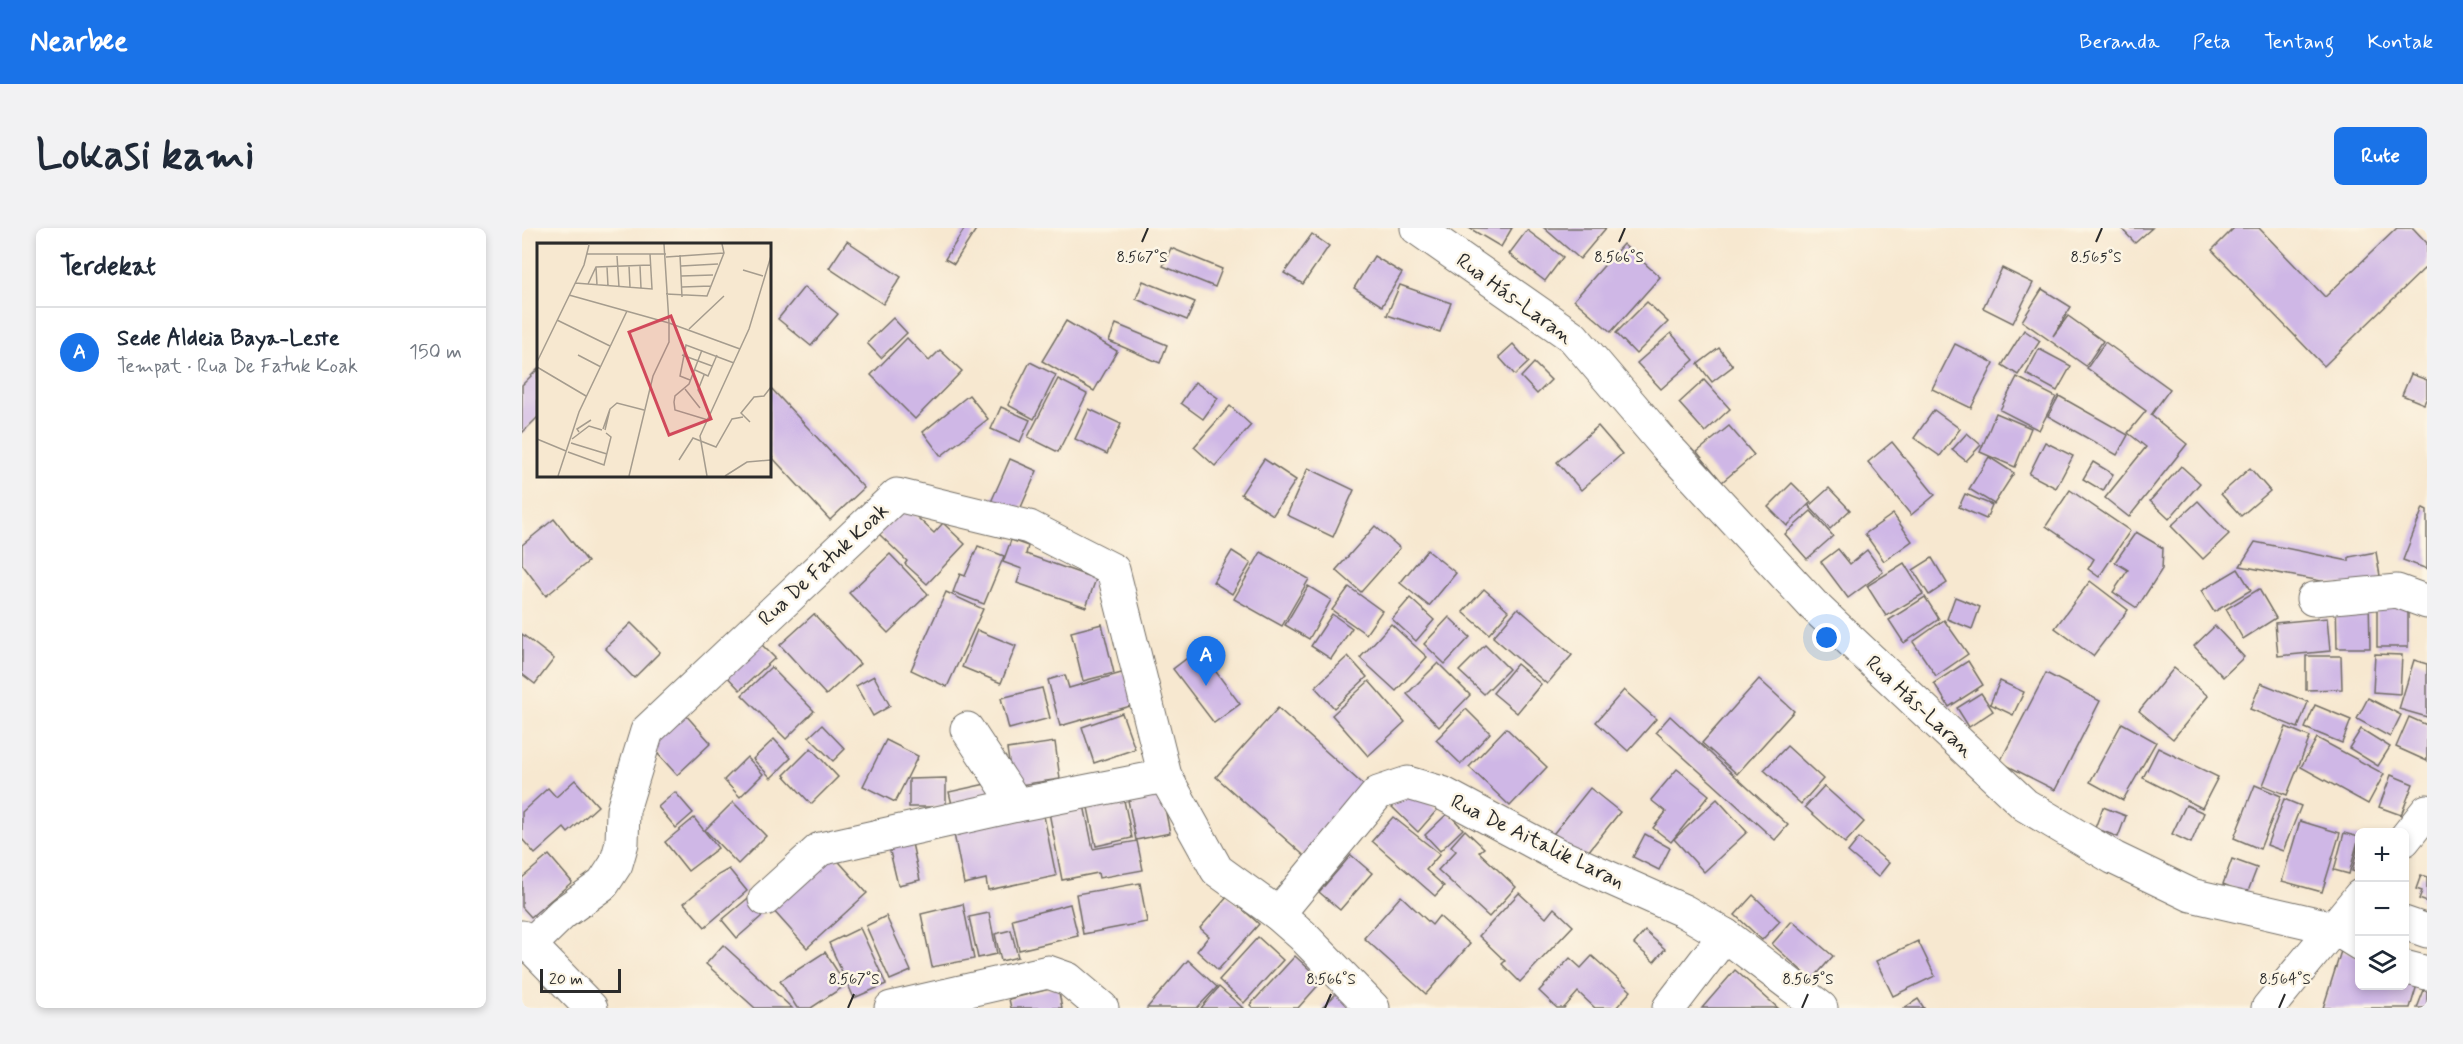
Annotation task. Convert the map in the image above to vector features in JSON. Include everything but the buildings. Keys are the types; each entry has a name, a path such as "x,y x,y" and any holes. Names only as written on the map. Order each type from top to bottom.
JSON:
{"street":[{"name":"Rua Hás-Laran","path":"1417,228 1573,337 1666,446 1813,605 2025,806 2114,858 2191,895 2351,933"},
{"name":"Rua De Fatuk Koak","path":"526,941 603,884 616,864 622,843 623,810 647,731 897,495 1029,527 1113,570 1165,776 1218,870 1278,914 1302,935 1373,1008"},
{"path":"2313,599 2397,591 2427,602"},
{"path":"967,729 1017,805"},
{"path":"765,899 819,849 1017,805 1165,776"},
{"name":"Rua De Aitalik Laran","path":"1278,914 1378,793 1408,783 1442,793 1558,855 1684,911 1725,935 1821,1008"},
{"path":"2409,834 2427,811"},
{"path":"2268,1008 2351,933 2355,917"},
{"path":"2409,925 2427,931"},
{"path":"1669,1008 1725,935"},
{"path":"526,941 591,1008"},
{"path":"2409,968 2427,973"},
{"path":"891,1008 1048,972 1068,979 1102,1008"}],"place":[{"name":"Sede Aldeia Baya-Leste","path":"1206,686"}]}
